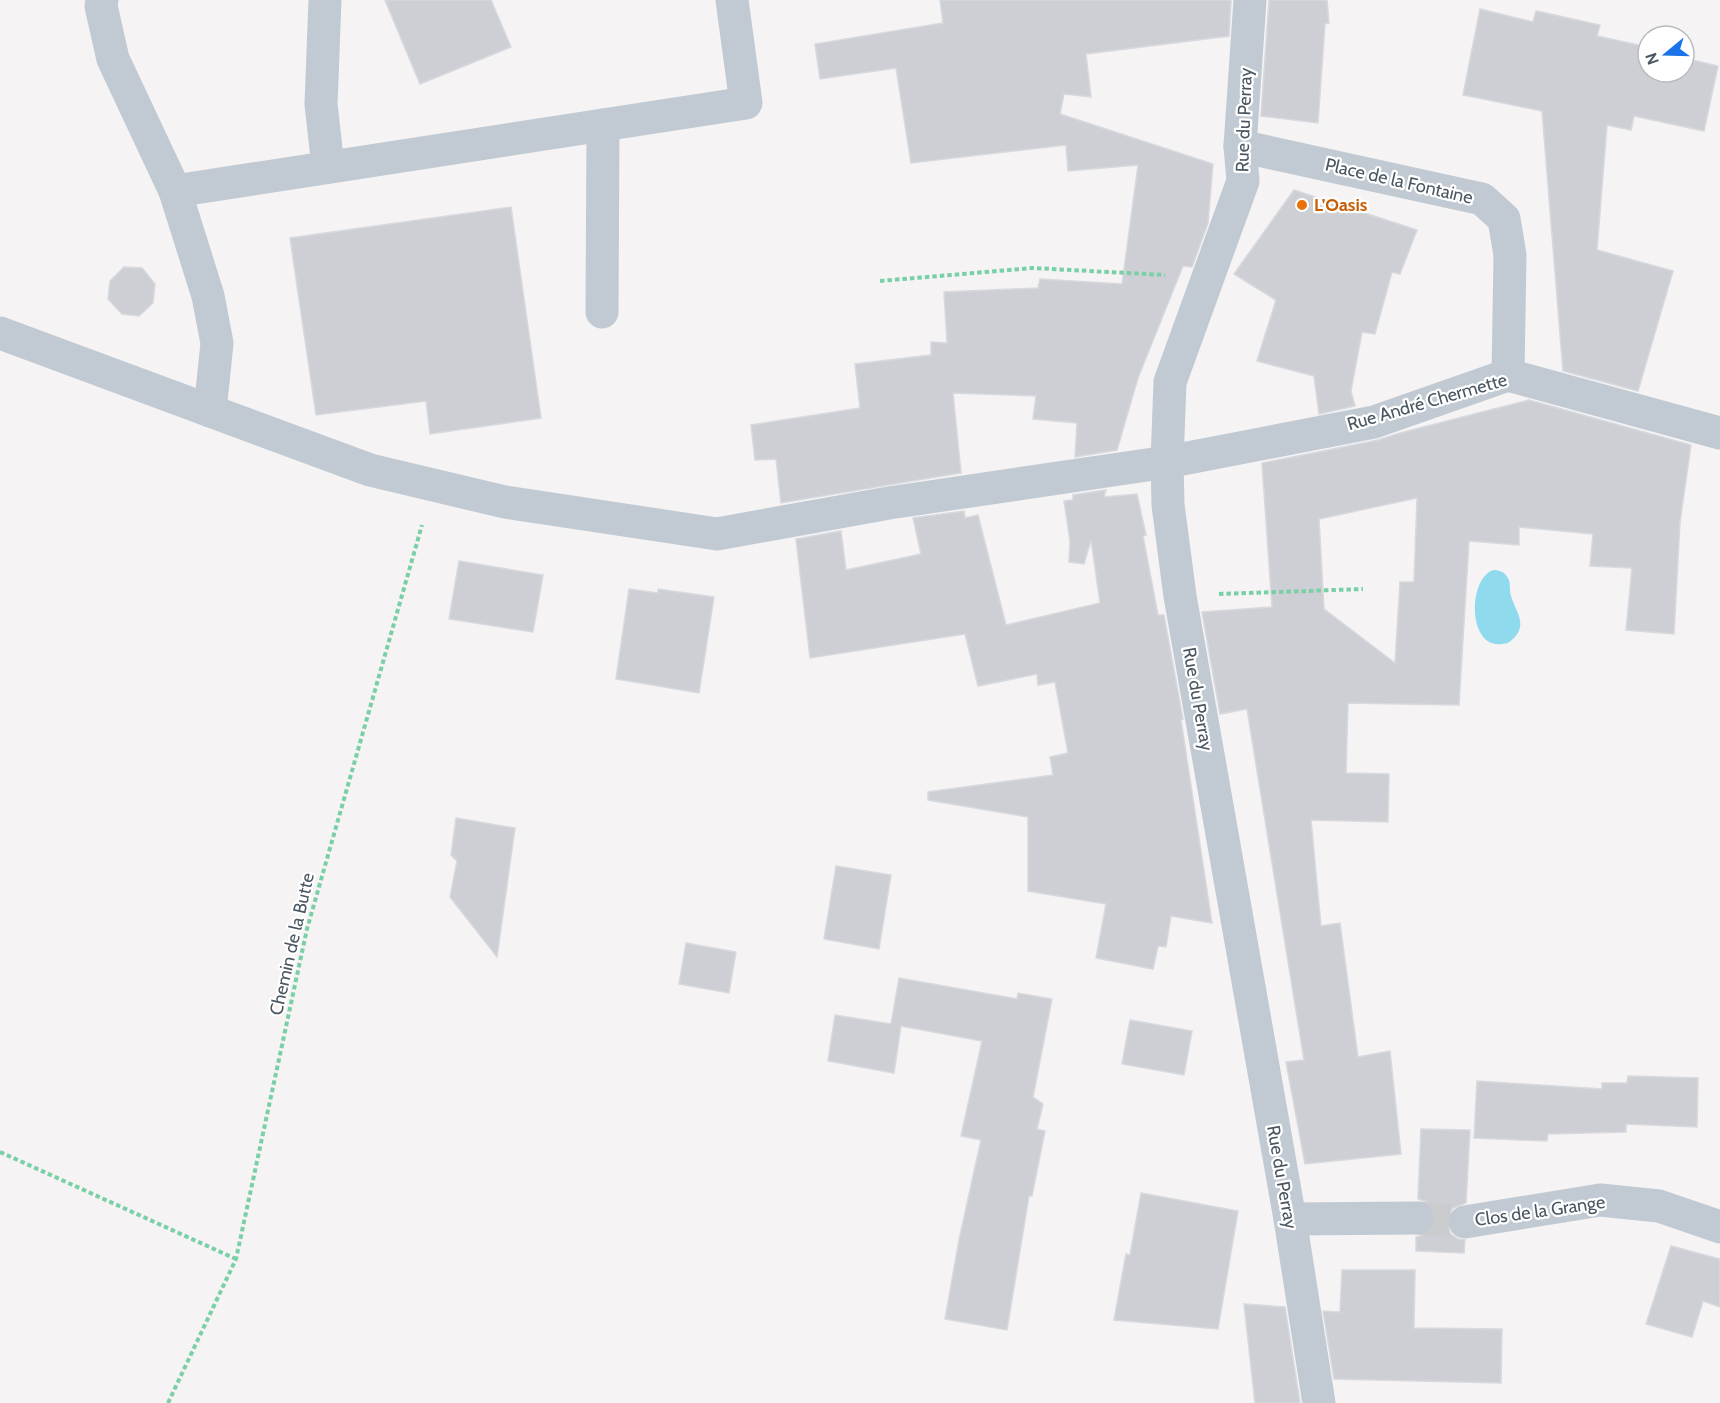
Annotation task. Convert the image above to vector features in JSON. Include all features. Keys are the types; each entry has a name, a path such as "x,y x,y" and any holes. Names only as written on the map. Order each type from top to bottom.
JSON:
{"street":[{"path":"102,0 100,6 113,59 175,191 208,296 217,343 210,411"},
{"path":"325,0 321,104 328,167"},
{"path":"175,191 746,103 732,0"},
{"name":"Rue du Perray","path":"1250,0 1240,146 1243,182 1170,382 1168,505 1180,596 1290,1220 1319,1403"},
{"path":"602,312 603,125"},
{"name":"Place de la Fontaine","path":"1240,146 1482,200 1504,219 1510,255 1508,375"},
{"name":"Rue André Chermette","path":"0,333 370,470 504,502 717,534 889,503 1167,462 1374,422 1508,375 1720,433"},
{"name":"Clos de la Grange","path":"1465,1221 1600,1200 1659,1206 1720,1227"},
{"path":"1290,1220 1417,1218"}],"path":[{"path":"880,281 1033,268 1208,277"},
{"name":"Chemin de la Butte","path":"168,1403 236,1259 307,929 433,486"},
{"path":"1180,596 1363,589"},
{"path":"0,1152 236,1259"}],"water":[{"path":"1493,570 1502,572 1508,578 1511,596 1520,622 1518,633 1504,644 1491,643 1482,636 1475,612 1479,586 1485,576"}],"building":[{"path":"385,0 491,0 511,47 420,84"},
{"path":"940,0 1231,0 1229,36 1086,54 1091,97 1064,94 1060,114 1213,164 1208,223 1192,267 1183,266 1138,378 1117,450 1075,457 1077,423 1033,419 1036,396 953,393 961,473 781,503 776,459 755,460 751,425 860,408 855,364 931,355 931,342 947,343 944,292 1038,288 1040,279 1122,284 1138,165 1068,171 1066,145 911,163 896,68 820,79 815,44 943,23"},
{"path":"1269,0 1327,0 1329,23 1325,24 1318,123 1261,116"},
{"path":"1480,9 1533,22 1536,11 1600,25 1597,36 1636,44 1636,84 1696,84 1696,61 1718,66 1704,131 1634,116 1631,130 1607,125 1597,250 1673,271 1638,391 1563,371 1542,111 1463,95"},
{"path":"1294,190 1417,230 1400,274 1392,272 1375,334 1362,332 1351,391 1355,406 1319,414 1314,376 1257,361 1276,300 1234,274"},
{"path":"511,207 541,418 430,434 426,401 316,415 290,238"},
{"path":"124,267 142,268 155,284 153,303 139,316 122,314 108,299 110,281"},
{"path":"1529,400 1691,445 1680,522 1674,634 1626,630 1632,568 1590,566 1593,534 1519,527 1519,545 1469,541 1459,705 1348,703 1346,773 1389,774 1388,822 1311,820 1321,926 1340,923 1358,1057 1390,1051 1401,1154 1305,1164 1286,1062 1304,1060 1247,709 1220,714 1202,612 1272,607 1262,463 1378,440","holes":["1417,498 1414,582 1400,582 1395,663 1324,609 1319,519"]},
{"path":"1106,490 1104,497 1137,494 1146,535 1143,536 1158,615 1164,615 1183,719 1181,720 1212,923 1171,916 1166,947 1158,946 1153,969 1096,958 1106,904 1028,891 1028,817 928,800 928,792 1053,775 1050,757 1068,753 1055,682 1038,685 1037,674 978,686 965,634 810,658 796,539 841,531 846,570 921,554 913,518 964,511 965,518 978,515 1006,625 1100,603 1091,540 1084,564 1069,562 1070,541 1064,501 1073,500 1073,495"},
{"path":"459,561 543,575 533,632 449,619"},
{"path":"629,589 658,593 658,589 714,597 699,693 616,679"},
{"path":"456,818 515,828 497,957 450,897 457,861 451,855"},
{"path":"836,866 891,875 879,949 824,939"},
{"path":"686,943 736,952 729,993 679,984"},
{"path":"899,978 1017,999 1018,993 1052,999 1033,1097 1043,1104 1037,1129 1045,1131 1032,1196 1029,1196 1007,1330 945,1319 959,1240 981,1140 961,1136 982,1041 901,1026 894,1073 828,1061 835,1015 891,1024"},
{"path":"1130,1020 1192,1031 1184,1075 1122,1064"},
{"path":"1628,1076 1698,1078 1697,1127 1626,1124 1626,1132 1548,1134 1547,1141 1474,1138 1477,1081 1602,1089 1602,1083 1627,1083"},
{"path":"1421,1129 1470,1130 1466,1203 1453,1208 1446,1224 1451,1234 1458,1239 1465,1240 1464,1253 1416,1251 1416,1237 1427,1234 1434,1227 1436,1218 1433,1208 1427,1202 1418,1199"},
{"path":"1141,1193 1238,1211 1218,1329 1114,1320 1126,1254 1130,1255"},
{"path":"1671,1246 1720,1259 1720,1307 1703,1301 1692,1337 1646,1324"},
{"path":"1342,1270 1415,1270 1414,1328 1502,1329 1501,1383 1334,1379 1323,1311 1340,1312"},
{"path":"1244,1304 1285,1307 1300,1403 1255,1403"}],"tunnel":[{"path":"1417,1218 1465,1222"}],"place":[{"name":"L’Oasis","path":"1302,205"}]}
